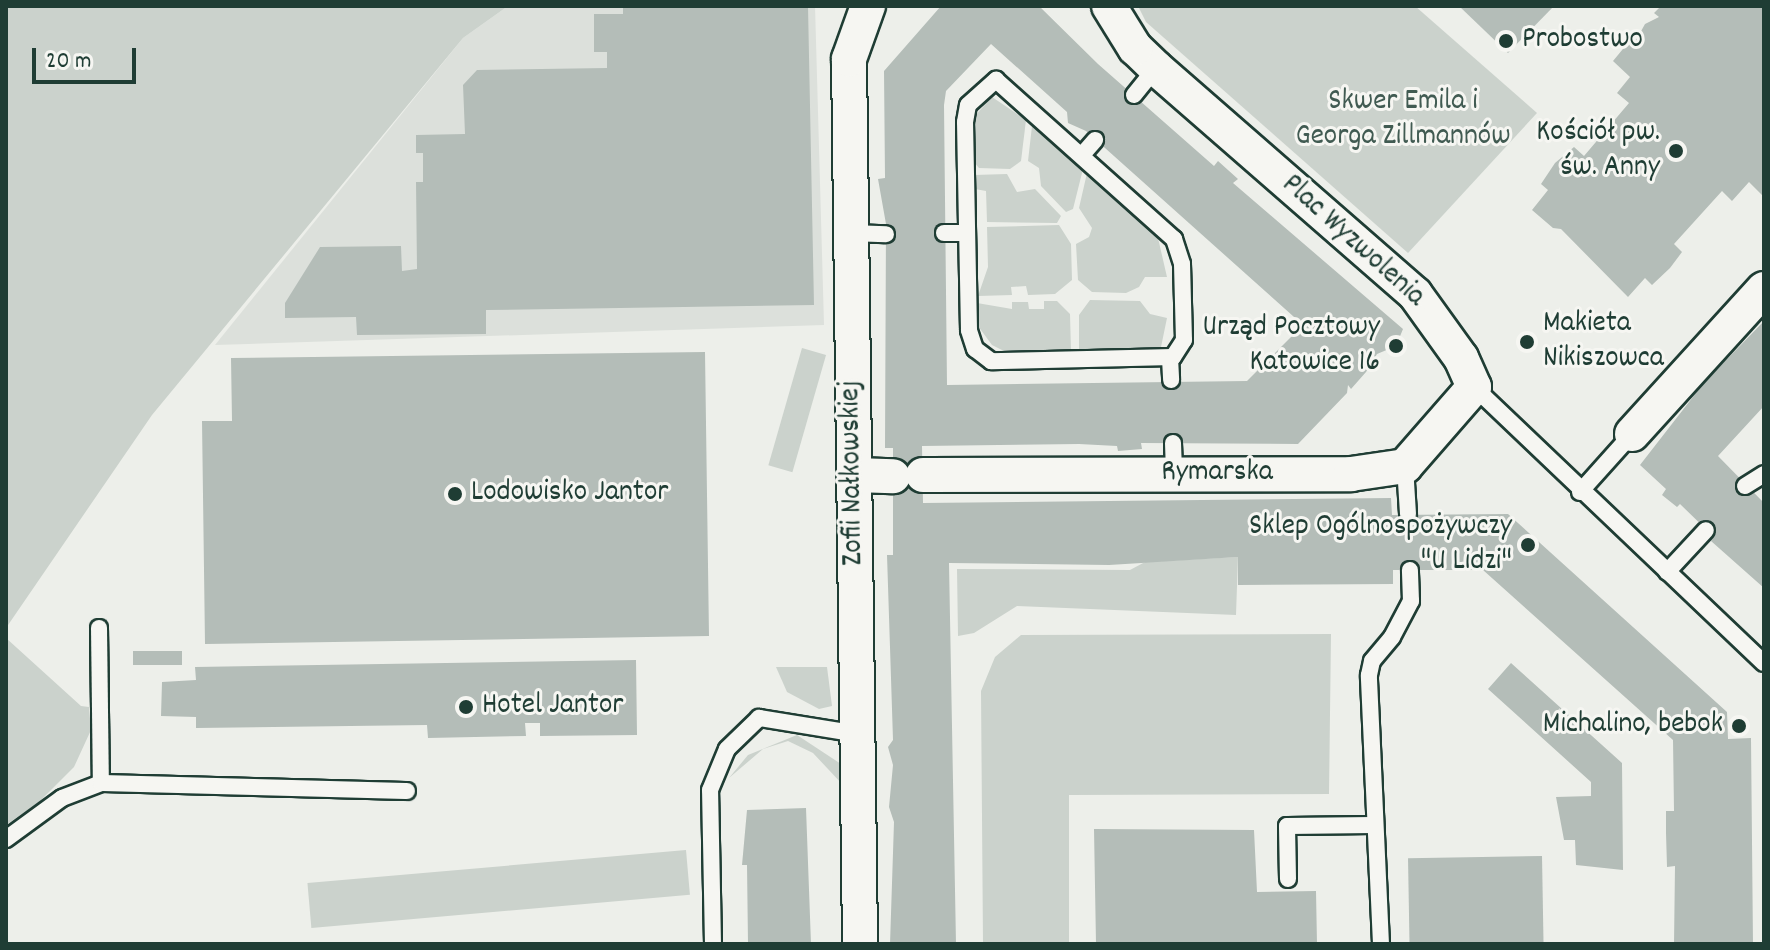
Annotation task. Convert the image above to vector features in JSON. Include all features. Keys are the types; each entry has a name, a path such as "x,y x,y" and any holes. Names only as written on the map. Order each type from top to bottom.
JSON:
{"street":[{"name":"Zofii Nałkowskiej","path":"860,944 849,59 868,6"},
{"name":"Plac Wyzwolenia","path":"1109,6 1135,48 1156,68 1415,294 1461,358 1474,387"},
{"path":"1632,434 1720,354 1764,289"},
{"path":"1405,466 1474,387"},
{"name":"Rymarska","path":"855,475 916,475 1174,459 1351,474 1405,466"}],"lane":[{"path":"1134,95 1156,68"},
{"path":"1170,358 991,361 975,349 969,330 968,105 996,80 1174,239 1182,264 1184,340 1170,358 1171,380"},
{"path":"1082,155 1095,140"},
{"path":"850,233 886,234"},
{"path":"944,233 967,233"},
{"name":"Plac Wyzwolenia","path":"1474,387 1580,492 1764,663"},
{"path":"1580,492 1632,434"},
{"path":"1405,466 1408,514"},
{"path":"1745,486 1764,474"},
{"path":"1667,572 1706,530"},
{"path":"1381,944 1373,825 1369,675 1372,661 1392,637 1411,601 1410,570"},
{"path":"99,628 101,783"},
{"path":"713,944 710,790 727,749 759,718 858,734"},
{"path":"6,839 62,798 101,783 407,791"},
{"path":"1288,879 1287,826 1373,825"}],"shaded area":[{"path":"508,6 815,6 824,325 215,345 463,38"}],"green space":[{"path":"6,6 508,6 463,38 152,415 6,628"},
{"name":"Skwer Emila i Georga Zillmannów","path":"1138,6 1415,6 1537,113 1408,253 1146,22"},
{"path":"992,97 1026,120 1021,161 1010,169 979,168 974,162 972,119"},
{"path":"1032,126 1083,169 1073,209 1066,212 1041,186 1039,168 1028,161"},
{"path":"1087,173 1158,238 1167,277 1145,277 1139,287 1126,293 1092,292 1078,280 1076,244 1089,237 1092,228 1079,208"},
{"path":"1007,174 1017,192 1035,189 1061,216 1057,223 987,222 986,191 975,189 974,175"},
{"path":"1059,225 1071,244 1072,280 1055,294 1028,295 1026,286 1011,287 1012,295 978,296 988,267 987,227"},
{"path":"1090,300 1140,301 1150,314 1167,318 1161,347 1079,352 1079,315"},
{"path":"1044,301 1057,301 1070,314 1071,352 1004,351 992,345 978,326 977,303 1012,309 1012,302 1028,302 1029,309 1044,309"},
{"path":"802,348 826,355 792,472 768,465"},
{"path":"1238,557 1236,615 1017,606 974,633 958,636 957,569 1130,570 1145,562"},
{"path":"1331,634 1329,794 1069,795 1069,944 983,944 981,691 995,657 1021,635"},
{"path":"6,638 81,706 89,707 91,730 74,767 39,802 6,825"},
{"path":"776,667 827,667 832,706 819,709 787,692"},
{"path":"797,735 841,764 843,785 813,753 788,741 763,749 729,778 748,755"},
{"path":"686,850 690,895 311,928 307,883"}],"building":[{"path":"623,6 808,6 814,305 486,310 486,334 357,335 356,317 285,318 285,303 320,247 401,246 402,271 417,269 416,182 423,182 423,153 416,153 416,135 465,134 463,85 477,70 607,68 607,52 594,52 594,14 623,14"},
{"path":"941,6 1039,6 1098,64 1214,166 1218,161 1238,179 1233,183 1403,329 1396,346 1377,354 1366,372 1351,389 1348,385 1347,393 1298,444 1141,443 1142,449 1118,451 1117,446 1079,444 922,446 923,503 1391,498 1392,515 1508,514 1727,712 1728,739 1751,738 1753,944 1674,944 1675,866 1667,867 1666,833 1666,811 1674,811 1673,740 1483,570 1393,570 1393,584 1238,585 1238,557 1109,565 949,563 956,944 890,944 894,822 889,807 893,765 888,747 893,740 887,555 893,555 893,448 885,448 886,224 878,179 885,178 884,71","holes":["991,44 1067,112 1068,123 1086,131 1303,325 1247,381 947,385 946,91"]},
{"name":"Probostwo","path":"1459,6 1554,6 1508,53"},
{"name":"Kościół pw. św. Anny","path":"1661,6 1764,6 1764,197 1749,182 1732,201 1722,191 1674,244 1682,252 1670,268 1652,285 1645,278 1628,297 1561,229 1553,228 1532,210 1548,190 1541,184 1555,163 1574,147 1584,156 1629,103 1617,93 1630,77 1613,61 1632,38 1635,42 1645,24 1659,17 1654,13"},
{"path":"1764,321 1764,406 1718,456 1764,503 1764,588 1711,541 1714,537 1680,504 1677,507 1662,495 1666,489 1640,465 1703,384"},
{"name":"Lodowisko Jantor","path":"705,352 709,636 205,644 202,421 232,421 231,358"},
{"path":"133,651 182,651 182,665 133,665"},
{"path":"636,660 637,735 540,736 540,723 525,723 526,736 428,738 427,725 196,728 196,717 161,716 162,682 196,680 195,667"},
{"path":"1511,663 1622,763 1623,870 1576,865 1575,840 1564,840 1556,797 1591,796 1591,782 1488,689"},
{"path":"806,808 811,944 748,944 747,865 742,865 747,810"},
{"path":"1094,829 1254,830 1257,892 1316,891 1317,944 1096,944"},
{"path":"1542,856 1544,944 1410,944 1408,858"}],"place":[{"name":"Probostwo","path":"1506,41"},
{"name":"Kościół pw. św. Anny","path":"1676,151"},
{"name":"Makieta Nikiszowca","path":"1527,342"},
{"name":"Urząd Pocztowy Katowice 16","path":"1396,346"},
{"name":"Lodowisko Jantor","path":"455,494"},
{"name":"Sklep Ogólnospożywczy \"U Lidzi\"","path":"1528,545"},
{"name":"Hotel Jantor","path":"466,707"},
{"name":"Michalino, bebok","path":"1739,726"}]}
